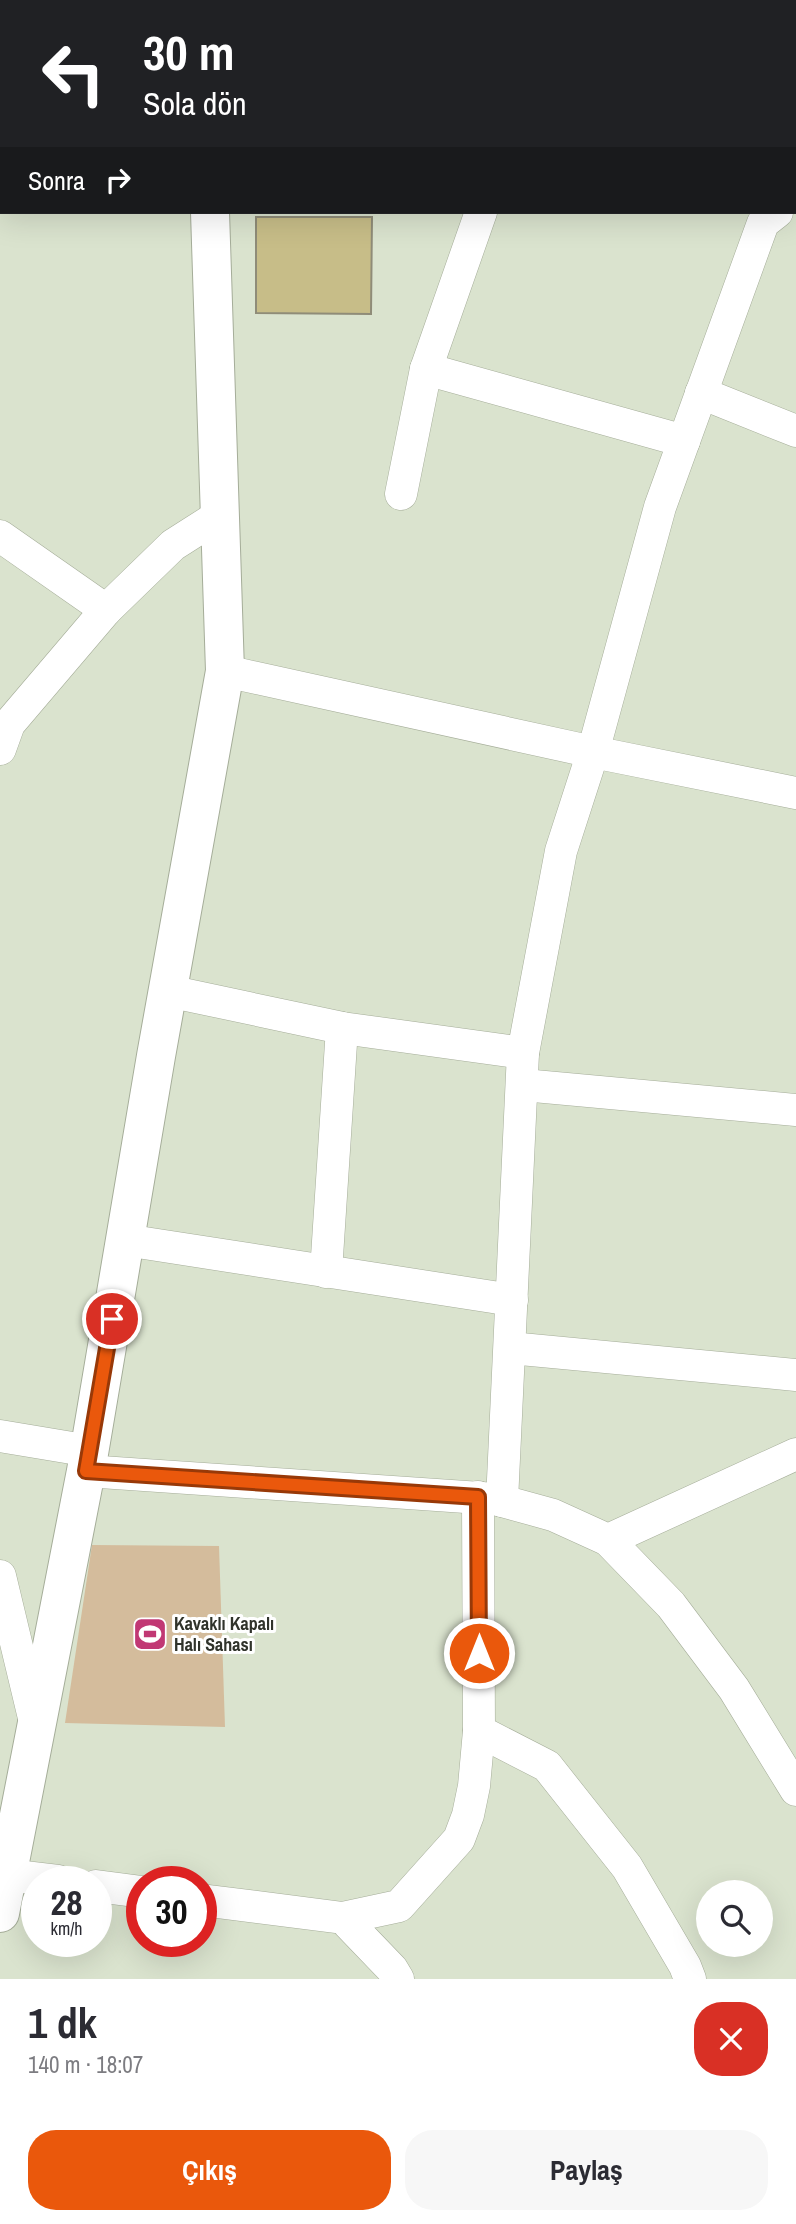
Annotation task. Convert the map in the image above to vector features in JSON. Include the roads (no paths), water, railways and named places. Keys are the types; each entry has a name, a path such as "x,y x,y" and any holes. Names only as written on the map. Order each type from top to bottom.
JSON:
{"main road":[{"path":"0,1913 88,1461 225,671 210,214"}],"street":[{"path":"401,494 426,369 480,214"},
{"path":"217,1902 343,1918 399,1906 459,1839 468,1815 480,1731 490,1499 510,1348 523,1053 561,850 593,752 660,507 763,223 774,214"},
{"path":"426,369 684,441"},
{"path":"701,393 796,431"},
{"path":"0,749 9,724 106,610 173,545 220,515"},
{"path":"0,536 106,610"},
{"path":"225,671 593,752 796,793"},
{"path":"168,991 342,1028 523,1053"},
{"path":"326,1272 342,1028"},
{"path":"523,1085 796,1110"},
{"path":"125,1240 512,1300"},
{"path":"510,1348 796,1375"},
{"path":"0,1436 88,1461 490,1499 553,1515 608,1540 671,1605 734,1689 796,1790"},
{"path":"608,1540 796,1454"},
{"path":"0,1576 36,1727"},
{"path":"480,1731 547,1766 627,1867 690,1979"},
{"path":"7,1875 21,1877"},
{"path":"343,1918 392,1969 398,1979"}],"place":[{"name":"Kavaklı Kapalı Halı Sahası","path":"150,1634"}]}
